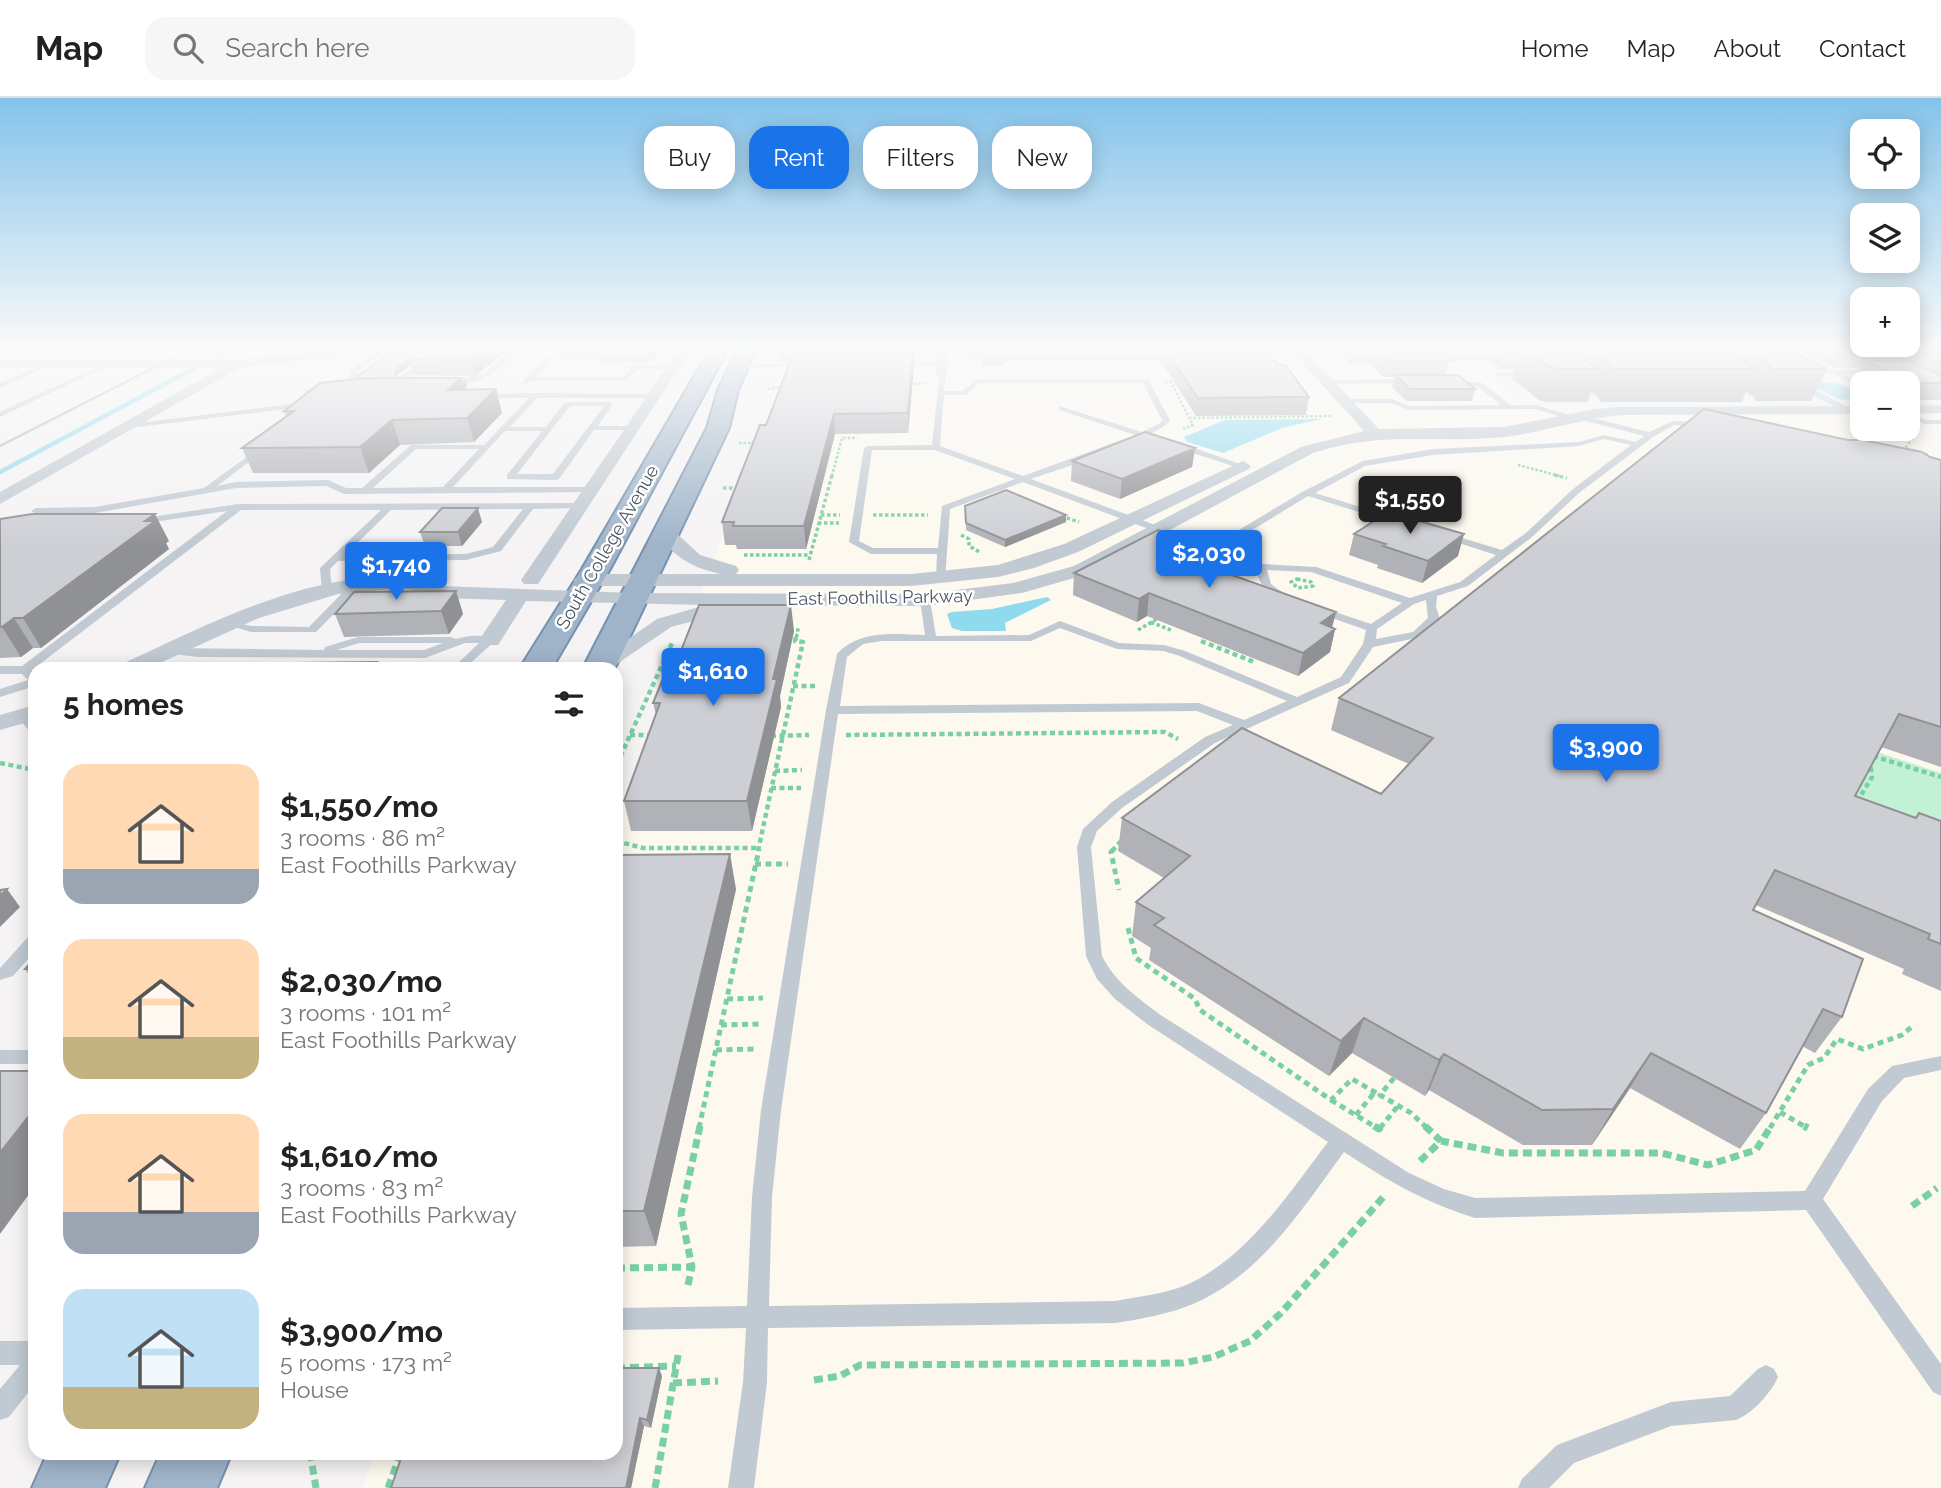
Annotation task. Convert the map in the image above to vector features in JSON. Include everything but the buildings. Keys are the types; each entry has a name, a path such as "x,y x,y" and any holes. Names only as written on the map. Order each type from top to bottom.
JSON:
{"highway":[{"name":"South College Avenue","path":"540,662 681,416"},
{"name":"South College Avenue","path":"602,662 718,428 722,416"},
{"path":"67,1488 83,1460"},
{"path":"180,1488 194,1460"}],"street":[{"path":"0,499 147,416"},
{"path":"490,639 640,416"},
{"path":"1356,416 1371,431"},
{"name":"East Foothills Parkway","path":"638,590 818,580 941,579 1027,564 1071,548 1294,440 1371,431 1504,432 1591,416"},
{"name":"East Foothills Parkway","path":"355,586 404,582 439,592 526,587 584,588 792,600 925,600 977,595 1050,580 1102,561 1307,450 1371,431"},
{"path":"666,533 681,551 706,566 818,580"},
{"path":"154,662 231,624 287,601 327,590 355,586"},
{"path":"606,662 658,626 688,614 792,600"}],"lane":[{"path":"129,426 227,416"},
{"path":"446,490 516,416"},
{"path":"559,416 510,477 556,477 601,416"},
{"path":"936,447 938,416"},
{"path":"1085,416 1157,439"},
{"path":"941,579 945,508 1142,435 1163,425 1166,420 1164,416"},
{"path":"1570,416 1650,435"},
{"path":"1920,419 1924,422 1941,422"},
{"path":"1719,428 1682,421 1650,435 1560,504 1547,519 1464,584 1410,602 1370,636 1345,680 1196,748 1117,805 1090,829 1084,847 1094,956 1102,975 1153,1019 1402,1179 1440,1197 1475,1208 1811,1200"},
{"path":"592,428 631,428"},
{"path":"503,429 548,429"},
{"path":"1214,550 1363,464 1433,452 1579,444 1604,437 1636,444"},
{"path":"205,490 271,442"},
{"path":"1168,443 1242,466"},
{"path":"364,491 414,447 486,447"},
{"path":"943,551 871,551 854,542 868,448 936,447 1261,567 1312,569 1410,602"},
{"path":"36,512 95,510 236,485 328,484 344,491 590,489"},
{"path":"1307,494 1411,525"},
{"path":"336,558 466,557 497,550 530,506"},
{"path":"132,523 239,507 579,506"},
{"path":"36,662 239,507"},
{"path":"327,590 325,568 389,507"},
{"path":"1433,532 1504,554"},
{"path":"1261,567 1268,588 1300,603"},
{"path":"231,624 251,629 312,630 355,586"},
{"path":"1313,608 1370,636 1417,635 1434,619 1432,596"},
{"path":"925,600 931,639"},
{"path":"741,1488 755,1382 762,1197 771,1110 832,710 841,656 847,646 866,639 1031,638 1059,624 1117,646 1164,648 1181,653 1297,701"},
{"path":"154,662 198,653 425,654 464,640 490,639"},
{"path":"465,662 490,639"},
{"path":"0,670 28,668"},
{"path":"25,670 28,673"},
{"path":"0,693 28,683"},
{"path":"832,710 1199,707 1244,725"},
{"path":"0,974 7,972 28,948"},
{"path":"0,1057 28,1057"},
{"path":"1811,1200 1875,1095 1899,1071 1941,1063"},
{"path":"623,1320 1115,1312 1151,1306 1190,1294 1224,1274 1262,1241 1341,1140"},
{"path":"1811,1200 1941,1384"},
{"path":"0,1353 28,1353"},
{"path":"0,1408 28,1374"},
{"path":"1531,1488 1566,1454 1671,1414 1736,1408 1766,1377"}],"path":[{"path":"1189,418 1331,416"},
{"path":"1911,441 1900,454 1908,456 1912,450 1927,457"},
{"path":"739,443 763,443"},
{"path":"1513,464 1572,480"},
{"path":"723,488 749,488"},
{"path":"869,515 928,514"},
{"path":"820,515 844,515"},
{"path":"1058,515 1071,520"},
{"path":"818,523 845,523"},
{"path":"957,534 969,538 969,546 978,549 985,559"},
{"path":"742,555 810,555"},
{"path":"1135,632 1162,616"},
{"path":"688,1285 692,1267 681,1214 803,642 795,641 798,630 779,628"},
{"path":"623,751 672,642"},
{"path":"793,686 821,686"},
{"path":"845,735 1165,732 1180,740"},
{"path":"630,735 657,735"},
{"path":"768,736 810,735"},
{"path":"1847,809 1858,802 1869,789 1873,767 1866,754 1941,778"},
{"path":"0,763 28,769"},
{"path":"775,771 804,770"},
{"path":"1857,785 1869,789"},
{"path":"771,788 801,788"},
{"path":"1119,890 1111,852 1126,837"},
{"path":"623,843 643,848 759,848"},
{"path":"755,864 788,863"},
{"path":"1128,928 1136,958 1195,999 1200,1010 1331,1100 1379,1129 1399,1106"},
{"path":"727,999 763,998"},
{"path":"721,1025 760,1024"},
{"path":"1331,1100 1352,1079 1411,1113 1441,1141 1503,1153 1661,1153 1709,1166 1747,1156 1756,1150 1808,1065 1824,1058 1837,1039 1863,1049 1902,1035 1914,1026"},
{"path":"716,1050 754,1049"},
{"path":"1356,1115 1394,1077"},
{"path":"1780,1112 1808,1128"},
{"path":"1420,1160 1441,1141"},
{"path":"1912,1206 1937,1188"},
{"path":"623,1268 692,1267"},
{"path":"654,1488 678,1350"},
{"path":"623,1368 676,1366"},
{"path":"674,1383 718,1381"},
{"path":"311,1460 316,1488"},
{"path":"388,1488 398,1460"}],"shaded area":[{"path":"768,416 1558,416 1607,428 1614,424 1607,420 1609,418 1621,416 1850,416 1850,441 1920,441 1920,416 1941,416 1941,1488 362,1488 373,1460 623,1460 623,799"}],"green space":[{"path":"1874,751 1941,773 1941,859 1839,821"}],"water":[{"path":"1321,419 1282,428 1223,453 1187,442 1184,437 1225,420"},
{"path":"1047,597 1051,600 1005,623 1006,631 962,631 952,628 947,614 992,609"}],"waterway":[{"path":"0,472 105,416"}],"railway":[{"path":"0,446 59,416"}]}
